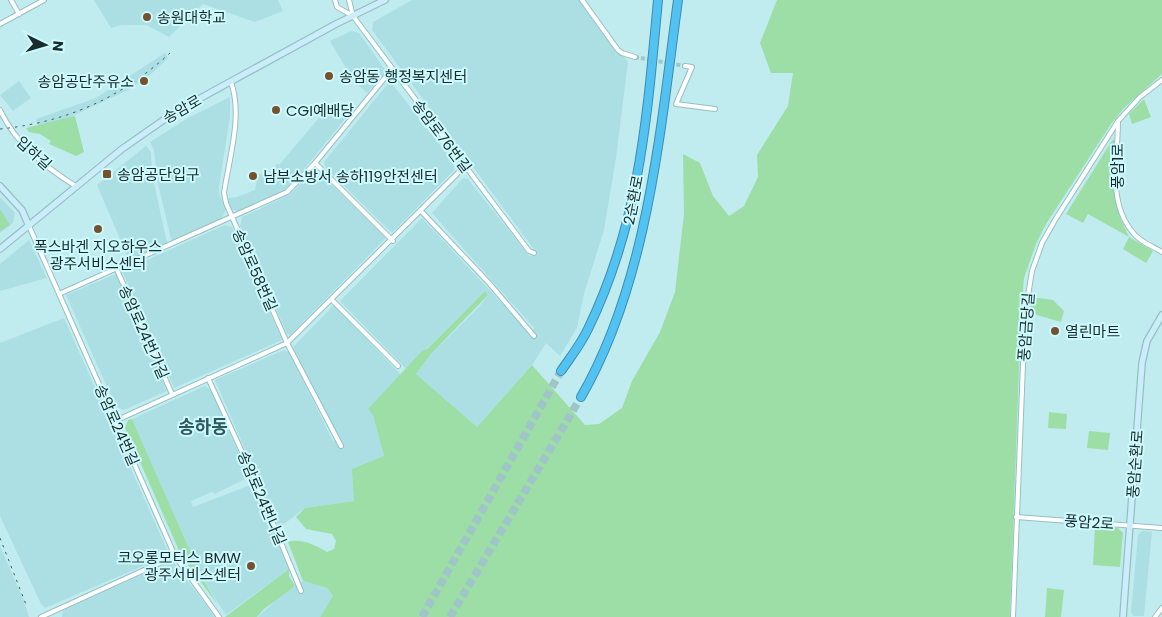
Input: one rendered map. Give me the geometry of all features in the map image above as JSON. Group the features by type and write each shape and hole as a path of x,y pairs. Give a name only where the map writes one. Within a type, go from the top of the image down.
{"highway":[{"name":"2순환로","path":"561,371 587,330 616,261 627,226 645,142 658,0"},
{"name":"2순환로","path":"581,396 610,341 628,285 657,149 678,0"}],"main road":[{"name":"송암로","path":"0,249 144,133 175,112 385,0"},
{"path":"0,186 22,210 29,226"},
{"name":"풍암순환로","path":"1123,617 1142,363 1147,341 1162,316"}],"street":[{"path":"11,0 19,14"},
{"path":"0,24 44,0"},
{"path":"335,0 337,7 353,16"},
{"path":"350,0 353,16"},
{"path":"582,0 618,50 635,57"},
{"name":"송암로76번길","path":"353,16 464,167 529,251 534,253"},
{"path":"685,66 692,67 676,104 715,109"},
{"name":"송암로24번가길","path":"59,294 117,270 287,192 315,163 392,69"},
{"name":"풍암금당길","path":"1013,617 1025,314 1032,270 1042,243 1054,220 1118,121 1140,97 1162,80"},
{"name":"송암로58번길","path":"231,82 236,97 236,116 224,193 232,217 287,343 340,446"},
{"name":"입하길","path":"0,110 16,138 58,175 77,187"},
{"name":"풍암1로","path":"1118,121 1116,187 1118,204 1123,216 1137,237 1162,252"},
{"path":"315,163 392,241"},
{"path":"115,421 287,343 392,241 464,167"},
{"path":"421,211 489,283 534,336"},
{"name":"송암로24번길","path":"29,226 175,556 219,617"},
{"name":"송암로24번가길","path":"117,270 172,394"},
{"path":"332,300 398,366"},
{"name":"송암로24번나길","path":"208,378 255,480 301,591"},
{"name":"풍암2로","path":"1016,517 1162,528"},
{"path":"41,617 175,556"},
{"path":"1155,617 1162,608"},
{"path":"56,611 59,617"}],"shaded area":[{"name":"송원대학교","path":"94,0 278,0 283,11 255,22 203,4 169,37 146,25 121,25 111,28"},
{"path":"412,0 580,0 628,62 616,158 604,230 584,294 577,328 560,356 546,343 532,365 477,427 416,374 430,355 479,307 488,295 485,291 406,369 340,301 422,218 529,332 534,328 432,213 463,178 468,179 529,256 538,255 372,30 373,22"},
{"path":"351,31 359,33 386,71 367,93 353,80 330,41"},
{"path":"165,53 168,58 151,74 130,89 66,119 38,126 36,119 96,98"},
{"path":"19,81 31,98 13,111 0,95"},
{"path":"390,81 454,163 454,170 392,233 326,168 324,162"},
{"path":"230,97 230,117 219,187 219,194 226,208 222,219 174,241 171,239 157,179 154,150 150,142 188,118"},
{"path":"328,107 345,119 292,184 281,192 240,211 231,210 227,198 237,197 255,190 258,174 274,176 276,164 280,164"},
{"path":"146,146 151,152 152,174 167,243 129,260 97,185"},
{"path":"313,171 321,174 386,238 290,335 287,334 240,226 242,217 289,195"},
{"path":"0,197 15,213 13,223 0,233"},
{"path":"225,225 232,227 282,340 174,388 122,271"},
{"path":"29,240 47,278 0,291 0,264"},
{"path":"116,274 167,391 124,410 116,407 66,295"},
{"path":"334,305 401,375 368,409 373,415 384,456 354,501 305,508 279,528 215,380 284,350 289,352 333,441 338,439 293,347"},
{"path":"64,318 168,552 166,556 45,608 41,604 0,516 0,343"},
{"path":"205,386 211,390 249,477 215,494 212,492 191,501 193,507 253,484 289,569 226,615 202,578 132,419"},
{"path":"1142,531 1152,532 1144,616 1134,616 1131,612 1138,535"},
{"path":"0,546 24,601 29,617 0,617"},
{"path":"173,561 215,617 62,617 63,610"},
{"path":"303,581 327,588 333,596 320,617 258,617 280,596"}],"green space":[{"path":"777,0 1162,0 1162,74 1124,108 1111,124 1046,224 1036,244 1024,278 1021,313 1010,617 320,617 333,596 327,588 303,581 288,542 303,542 327,552 334,549 336,541 332,534 306,529 296,517 305,508 354,501 352,469 384,456 373,415 368,409 422,351 427,349 485,291 488,295 430,355 416,374 477,427 532,365 585,425 599,424 622,408 632,381 660,332 675,292 684,214 683,154 700,163 713,196 729,216 744,206 758,177 757,155 788,106 793,73 771,73 760,43"},
{"path":"1144,99 1151,117 1132,124 1129,114"},
{"path":"75,116 84,152 76,156 49,144 51,141 40,134 29,132 26,128"},
{"path":"1113,139 1115,142 1113,187 1120,218 1129,237 1088,214 1083,223 1066,214"},
{"path":"0,209 10,225 0,231"},
{"path":"1129,237 1153,251 1146,263 1123,249"},
{"path":"1031,297 1053,300 1064,311 1061,322 1030,313"},
{"path":"1049,412 1067,414 1066,429 1048,428"},
{"path":"132,419 202,578 218,605 181,555 125,428 128,420"},
{"path":"1089,431 1110,433 1108,450 1087,448"},
{"path":"1095,526 1118,528 1123,533 1120,567 1093,565"},
{"path":"289,569 289,576 295,586 264,609 257,617 225,617"},
{"path":"1047,588 1064,590 1061,617 1045,617"}],"tunnel":[{"path":"635,57 685,66"},
{"path":"422,617 561,371"},
{"path":"450,617 581,397"}],"railway":[{"path":"0,129 25,126 70,114 92,105 132,83 170,53"},
{"path":"0,538 27,607"}],"place":[{"name":"송원대학교","path":"147,17"},
{"name":"송암동 행정복지센터","path":"329,76"},
{"name":"송암공단주유소","path":"144,81"},
{"name":"CGI예배당","path":"276,110"},
{"name":"송암공단입구","path":"107,174"},
{"name":"남부소방서 송하119안전센터","path":"253,176"},
{"name":"폭스바겐 지오하우스 광주서비스센터","path":"98,229"},
{"name":"열린마트","path":"1055,331"},
{"name":"코오롱모터스 BMW 광주서비스센터","path":"251,566"}],"district":[{"name":"송하동","path":"203,426"}]}
